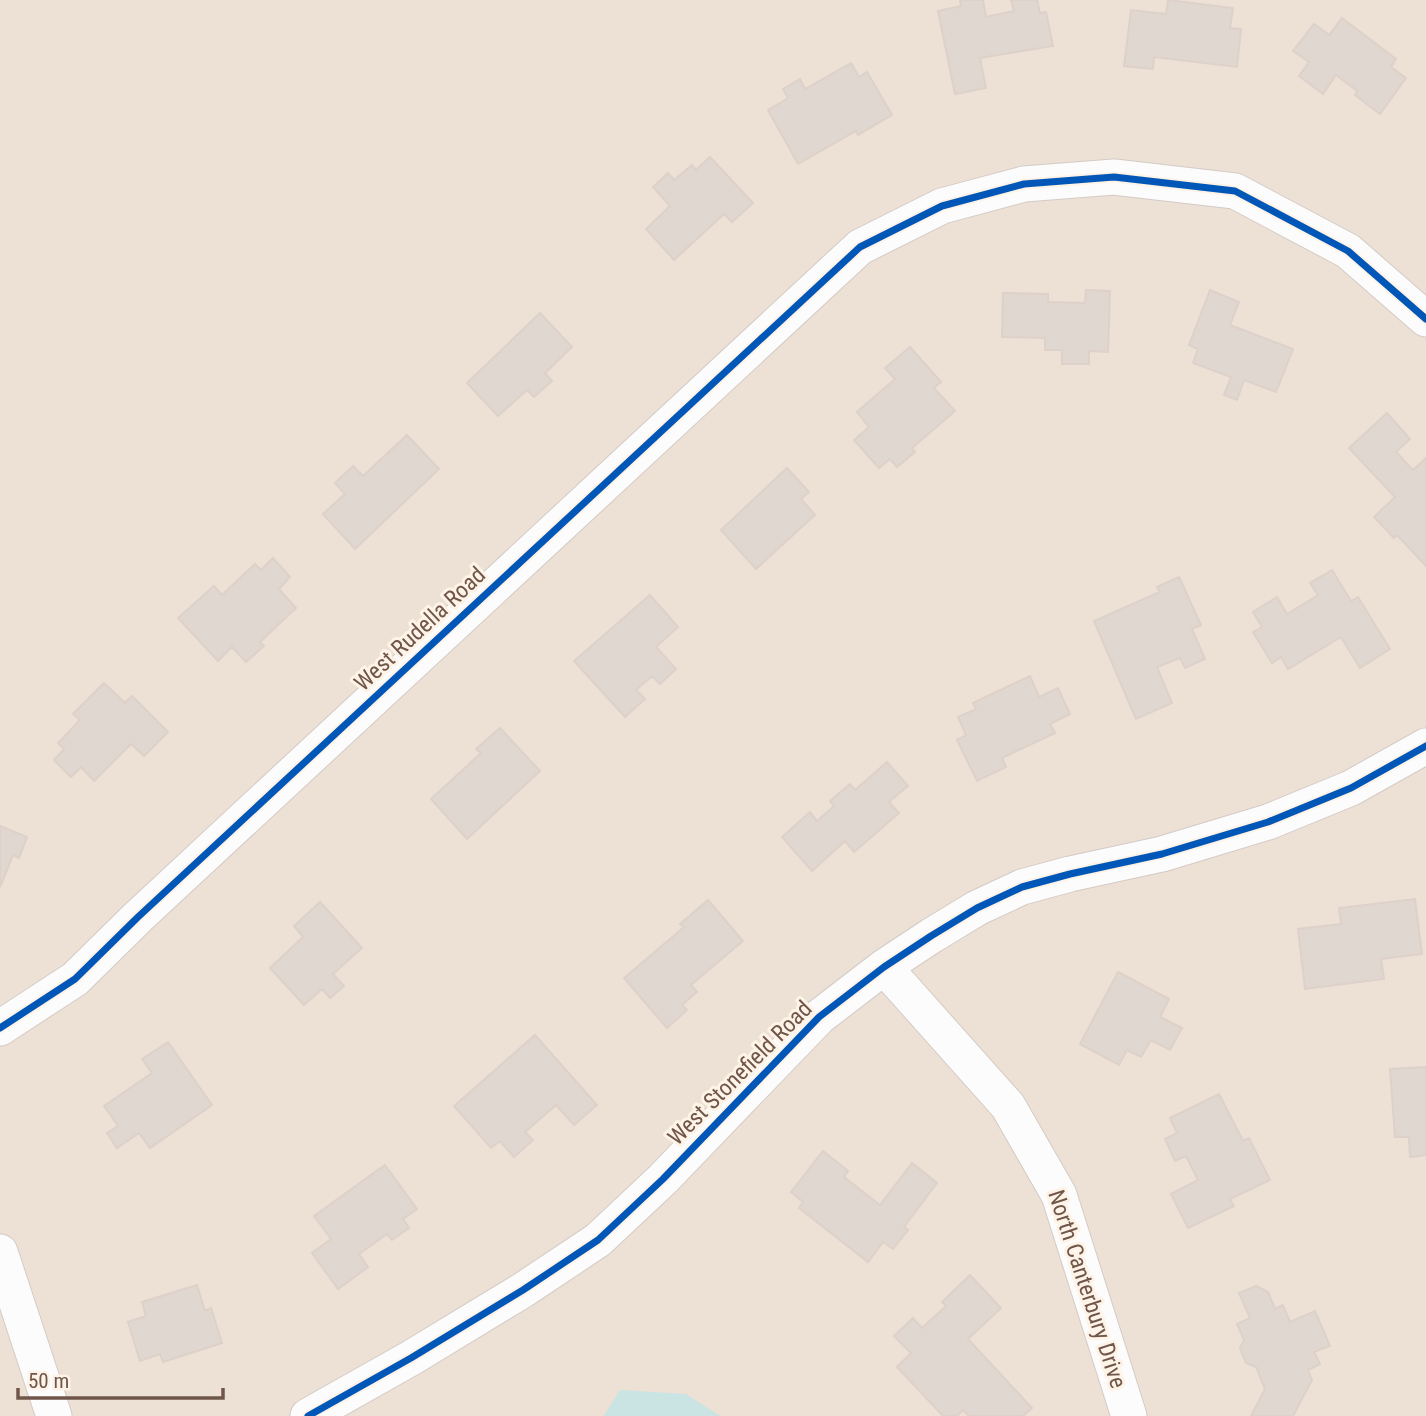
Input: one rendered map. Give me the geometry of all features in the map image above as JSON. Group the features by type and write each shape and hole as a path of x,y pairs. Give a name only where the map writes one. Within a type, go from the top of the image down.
{"street":[{"name":"West Rudella Road","path":"0,1028 75,979 138,917 860,247 942,206 1024,184 1114,177 1235,191 1348,251 1426,319"},
{"name":"West Stonefield Road","path":"308,1416 411,1358 523,1290 598,1240 663,1179 819,1017 884,967 977,908 1022,887 1162,854 1268,822 1351,788 1426,746"},
{"name":"North Canterbury Drive","path":"884,967 1008,1106 1059,1195 1129,1416"},
{"path":"0,1252 54,1416"}],"shaded area":[{"path":"0,0 1426,0 1426,1416 0,1416"}],"water":[{"path":"620,1390 686,1394 720,1416 604,1416"}],"building":[{"path":"960,0 983,0 986,17 1014,11 1011,0 1037,0 1040,13 1046,12 1053,46 980,58 986,88 955,94 938,11 961,6"},
{"path":"1168,0 1233,8 1230,28 1241,29 1237,67 1154,57 1153,69 1124,66 1131,10 1166,14"},
{"path":"1342,18 1396,59 1391,67 1406,78 1380,114 1355,95 1357,91 1336,75 1323,94 1299,76 1309,62 1293,51 1314,24 1329,35"},
{"path":"851,63 859,77 867,72 892,115 858,135 856,131 798,164 768,110 788,98 783,89 800,79 805,89"},
{"path":"710,157 753,203 732,222 724,214 674,260 646,229 670,206 653,187 668,173 674,180 692,165 696,170"},
{"path":"1086,290 1110,291 1108,352 1089,351 1089,364 1062,364 1062,350 1045,350 1045,338 1002,337 1003,293 1048,294 1048,302 1085,303"},
{"path":"1210,290 1239,302 1230,325 1293,349 1276,392 1244,380 1237,400 1224,395 1231,377 1193,363 1198,349 1189,345"},
{"path":"540,313 572,347 545,373 552,381 534,397 527,390 498,416 467,383"},
{"path":"910,347 941,382 934,388 955,411 912,448 915,452 897,467 890,459 879,468 854,440 869,427 857,412 895,379 885,368"},
{"path":"1387,413 1410,439 1396,452 1413,470 1426,458 1426,566 1397,535 1394,538 1374,517 1395,497 1349,448"},
{"path":"407,435 439,469 355,549 323,514 345,494 335,483 353,466 363,476"},
{"path":"787,468 809,492 801,499 815,515 756,569 721,530"},
{"path":"273,558 290,577 279,589 296,608 260,642 264,646 246,662 232,647 218,661 178,618 214,586 222,595 255,564 261,570"},
{"path":"1332,570 1351,601 1358,597 1390,649 1360,668 1341,637 1288,669 1281,657 1272,663 1253,632 1262,627 1253,612 1277,597 1287,614 1318,595 1310,583"},
{"path":"1179,577 1201,625 1192,629 1205,659 1185,668 1180,658 1157,667 1172,703 1136,719 1094,621 1160,592 1157,587"},
{"path":"650,595 678,627 656,647 676,669 660,684 652,676 636,690 645,699 625,717 574,661"},
{"path":"1030,676 1039,697 1058,688 1070,714 1050,724 1055,733 1002,758 1006,767 977,781 957,740 966,735 958,717 976,709 973,703"},
{"path":"104,683 125,703 132,696 168,732 144,756 131,744 94,781 81,767 71,777 54,760 64,749 58,743 80,720 73,714"},
{"path":"500,728 540,771 467,839 431,799 481,753 476,749"},
{"path":"887,762 908,786 889,802 899,813 854,852 845,841 812,871 782,837 810,812 817,821 834,806 830,801 850,784 855,790"},
{"path":"0,826 27,837 19,858 13,855 0,887"},
{"path":"1415,899 1422,954 1381,959 1384,979 1305,989 1298,929 1341,924 1339,908"},
{"path":"708,900 743,941 691,985 697,992 682,1005 687,1010 667,1028 624,978 684,927 680,924"},
{"path":"320,902 362,948 333,974 344,986 330,998 322,989 304,1005 270,968 303,937 294,926"},
{"path":"1118,972 1169,999 1160,1017 1182,1028 1170,1050 1151,1040 1141,1057 1127,1050 1119,1065 1080,1044"},
{"path":"535,1035 597,1105 574,1125 556,1105 525,1132 533,1140 514,1157 500,1141 491,1148 454,1106"},
{"path":"168,1042 212,1105 150,1148 139,1133 117,1148 107,1133 118,1126 104,1106 152,1073 142,1059"},
{"path":"1426,1067 1426,1155 1410,1157 1409,1137 1395,1137 1390,1069"},
{"path":"1219,1094 1243,1141 1249,1138 1270,1180 1230,1199 1234,1206 1188,1228 1171,1194 1198,1180 1186,1156 1175,1161 1165,1139 1177,1133 1170,1118"},
{"path":"823,1151 848,1171 844,1177 880,1205 912,1163 937,1183 904,1227 908,1230 893,1249 883,1242 868,1262 799,1208 803,1202 791,1192"},
{"path":"385,1165 417,1209 403,1219 409,1228 392,1240 387,1234 359,1254 368,1267 338,1289 312,1253 331,1239 314,1216"},
{"path":"970,1275 1001,1308 968,1339 1032,1408 1023,1416 969,1416 963,1410 957,1416 943,1416 897,1367 911,1353 894,1336 913,1318 922,1328 946,1306 942,1302"},
{"path":"197,1285 205,1311 211,1308 222,1343 163,1362 160,1354 140,1361 128,1322 146,1316 142,1302"},
{"path":"1256,1286 1268,1292 1275,1309 1283,1305 1290,1322 1315,1311 1330,1346 1314,1352 1320,1364 1308,1370 1312,1380 1293,1416 1251,1416 1265,1389 1256,1367 1246,1363 1240,1348 1244,1340 1237,1324 1250,1318 1239,1293"}],"cycle path":[{"path":"0,1028 75,979 138,917 860,247 942,206 1024,184 1114,177 1235,191 1348,251 1426,319"},
{"path":"308,1416 411,1358 523,1290 598,1240 663,1179 819,1017 884,967 977,908 1022,887 1162,854 1268,822 1351,788 1426,746"}]}
